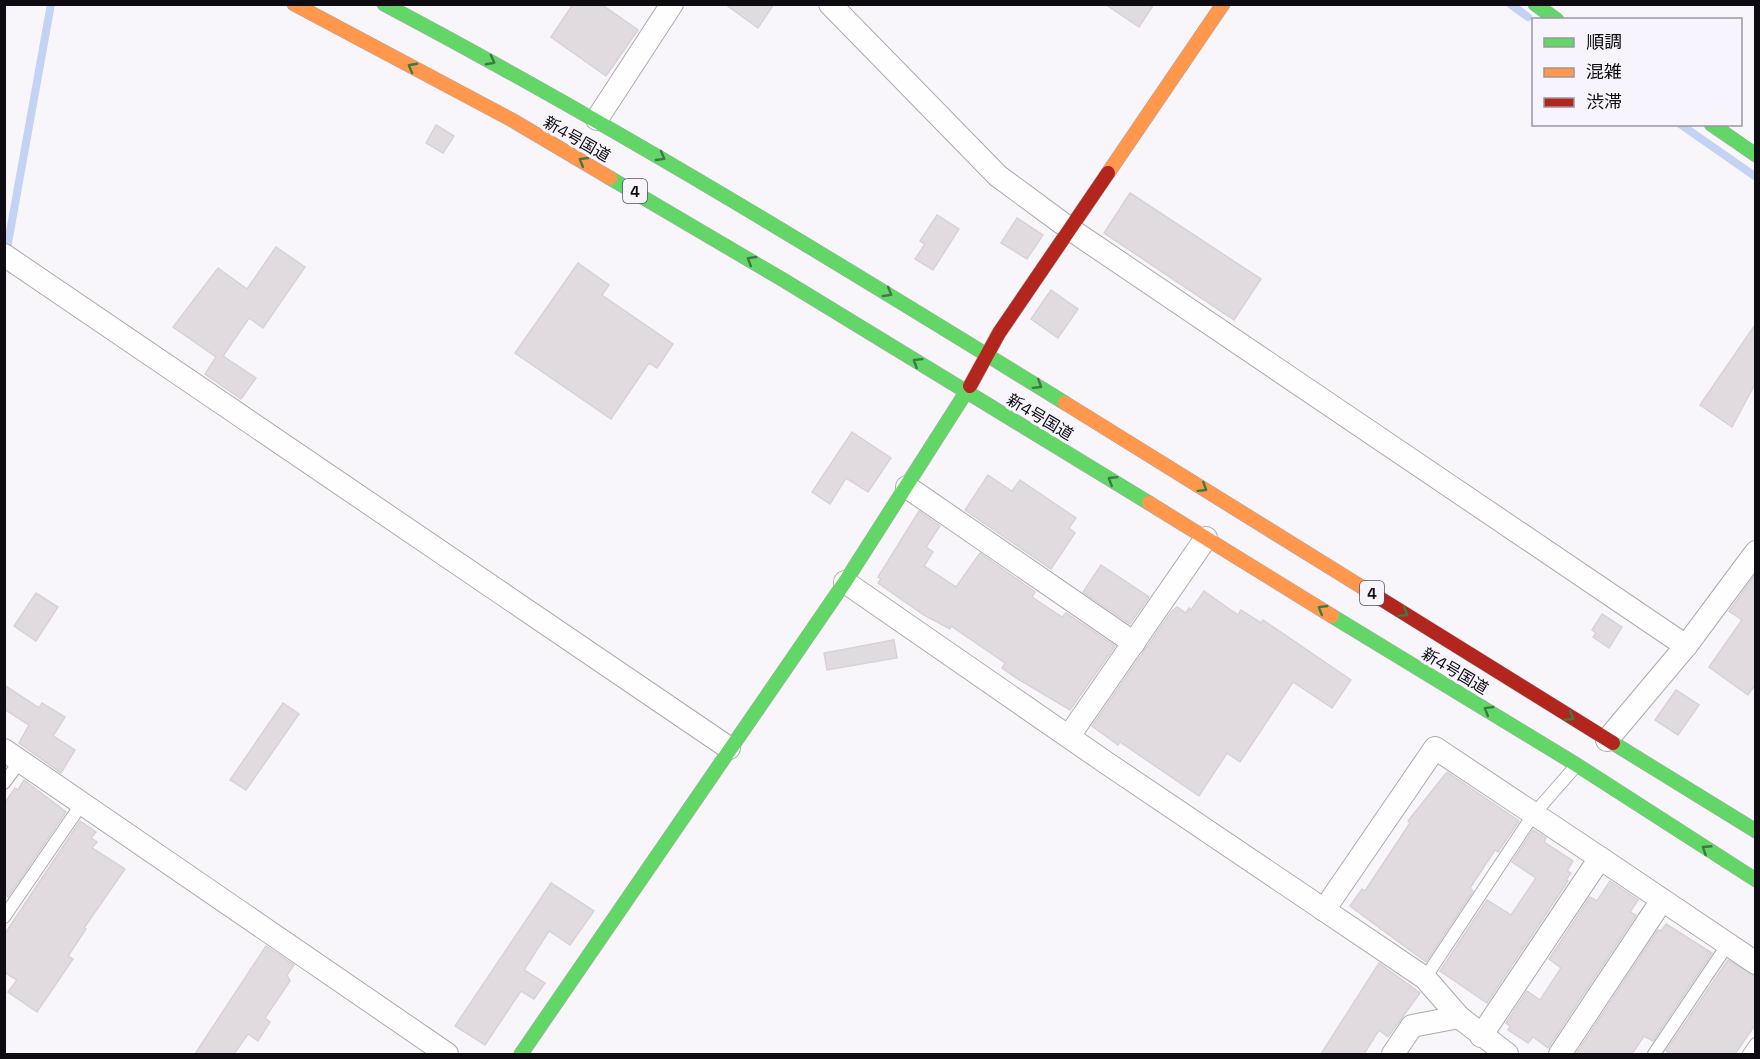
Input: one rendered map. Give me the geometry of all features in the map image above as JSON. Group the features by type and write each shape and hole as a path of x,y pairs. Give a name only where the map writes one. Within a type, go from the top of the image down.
{"main road":[{"name":"新4号国道","path":"294,4 512,120 785,281 1577,765 1755,880"},
{"name":"新4号国道","path":"384,4 597,119 789,232 1755,831"},
{"path":"521,1054 845,582 967,393 988,354 1223,4"},
{"path":"1535,4 1554,18"},
{"path":"1714,126 1755,155"}],"street":[{"path":"597,119 672,4"},
{"path":"830,4 998,176 1070,229 1686,646"},
{"path":"8,257 729,748"},
{"path":"907,487 1134,643"},
{"path":"1069,736 1206,538"},
{"path":"1607,740 1686,646 1755,552"},
{"path":"845,582 1425,978 1460,1017 1481,1036 1507,1054"},
{"path":"1324,910 1435,748 1755,963"},
{"path":"13,755 447,1054"},
{"path":"1481,1036 1600,858"},
{"path":"1560,1054 1662,900"},
{"path":"1393,1054 1412,1026 1460,1017"}],"lane":[{"path":"4,783 13,755"},
{"path":"1425,978 1533,815 1577,765"},
{"path":"4,917 83,802"},
{"path":"1654,1054 1728,944"},
{"path":"1749,1054 1755,1044"}],"building":[{"path":"573,4 601,4 638,30 606,76 551,37"},
{"path":"725,4 774,4 758,28"},
{"path":"1105,4 1154,4 1139,27"},
{"path":"436,125 454,136 443,153 426,143"},
{"path":"1130,193 1261,279 1234,320 1104,233"},
{"path":"937,215 959,229 933,270 915,259 925,244 920,241"},
{"path":"1017,218 1043,235 1027,259 1001,243"},
{"path":"276,247 305,267 263,328 249,318 223,356 256,378 241,399 205,374 216,357 173,327 218,268 247,289"},
{"path":"578,263 609,285 602,295 673,344 657,368 649,363 611,419 515,353"},
{"path":"1051,290 1078,309 1058,338 1031,319"},
{"path":"1755,325 1755,384 1732,427 1700,405"},
{"path":"852,432 891,458 868,492 846,478 830,504 812,492"},
{"path":"988,475 1012,491 1020,480 1076,518 1069,528 1075,533 1051,569 965,510"},
{"path":"919,511 940,526 926,547 933,552 924,566 956,587 980,553 1035,592 1032,597 1062,617 1066,613 1115,646 1070,710 1002,668 1005,663 951,626 950,629 924,615 878,583 881,579 878,577"},
{"path":"1101,565 1149,597 1130,624 1083,592"},
{"path":"1755,575 1755,685 1748,695 1709,667 1742,620 1729,611"},
{"path":"1204,591 1238,615 1241,610 1261,623 1263,620 1351,680 1332,708 1293,682 1240,762 1227,753 1199,796 1120,742 1118,745 1092,726 1171,612 1177,607 1186,613 1189,608 1191,610"},
{"path":"36,593 58,607 36,641 14,626"},
{"path":"1602,614 1622,627 1609,648 1593,637 1596,633 1592,630"},
{"path":"894,640 897,658 827,670 824,653"},
{"path":"4,685 39,708 42,703 65,717 53,736 75,750 61,773 19,743 29,725 4,709"},
{"path":"1676,690 1699,705 1678,735 1655,720"},
{"path":"283,703 299,714 246,790 230,780"},
{"path":"1447,772 1519,821 1498,852 1495,850 1470,888 1473,891 1426,962 1350,906 1362,889 1365,891 1410,823 1408,821"},
{"path":"24,780 66,812 8,897 4,894 4,804"},
{"path":"80,821 96,832 91,838 97,842 92,848 125,869 84,928 86,929 68,956 73,959 37,1012 8,992 17,980 4,972 4,935"},
{"path":"1533,830 1546,838 1544,842 1573,861 1567,871 1571,873 1566,880 1568,881 1487,1003 1440,971 1487,900 1511,915 1536,878 1512,862"},
{"path":"1610,881 1638,900 1630,912 1636,915 1548,1048 1533,1037 1528,1043 1508,1030 1510,1026 1506,1023 1527,991 1540,1000 1561,968 1549,959 1590,897 1597,901"},
{"path":"551,883 594,911 570,945 549,931 524,970 545,983 534,999 521,991 485,1045 455,1026"},
{"path":"1666,924 1712,953 1653,1041 1644,1036 1632,1054 1576,1054 1658,930 1661,931"},
{"path":"266,946 294,965 287,975 290,981 265,1018 270,1022 258,1041 248,1034 234,1054 195,1054"},
{"path":"1728,960 1755,976 1755,1025 1735,1054 1672,1054 1666,1051"},
{"path":"1379,963 1420,993 1388,1037 1379,1030 1364,1054 1321,1054"}],"waterway":[{"path":"6,254 51,4"},
{"path":"1510,4 1528,17"},
{"path":"1683,126 1756,177"}],"traffic: fast":[{"path":"384,4 643,148 1065,403"},
{"path":"1535,4 1554,18"},
{"path":"1714,126 1756,155"},
{"path":"610,178 785,281 1149,503"},
{"path":"521,1054 845,582 970,386"},
{"path":"1332,616 1577,765 1756,880"},
{"path":"1613,743 1756,831"}],"traffic: slow":[{"path":"294,4 512,120 610,178"},
{"path":"1108,173 1223,4"},
{"path":"1065,403 1373,594"},
{"path":"1149,503 1332,616"}],"traffic: jam":[{"path":"970,386 999,333 1108,173"},
{"path":"1373,594 1613,743"}]}
